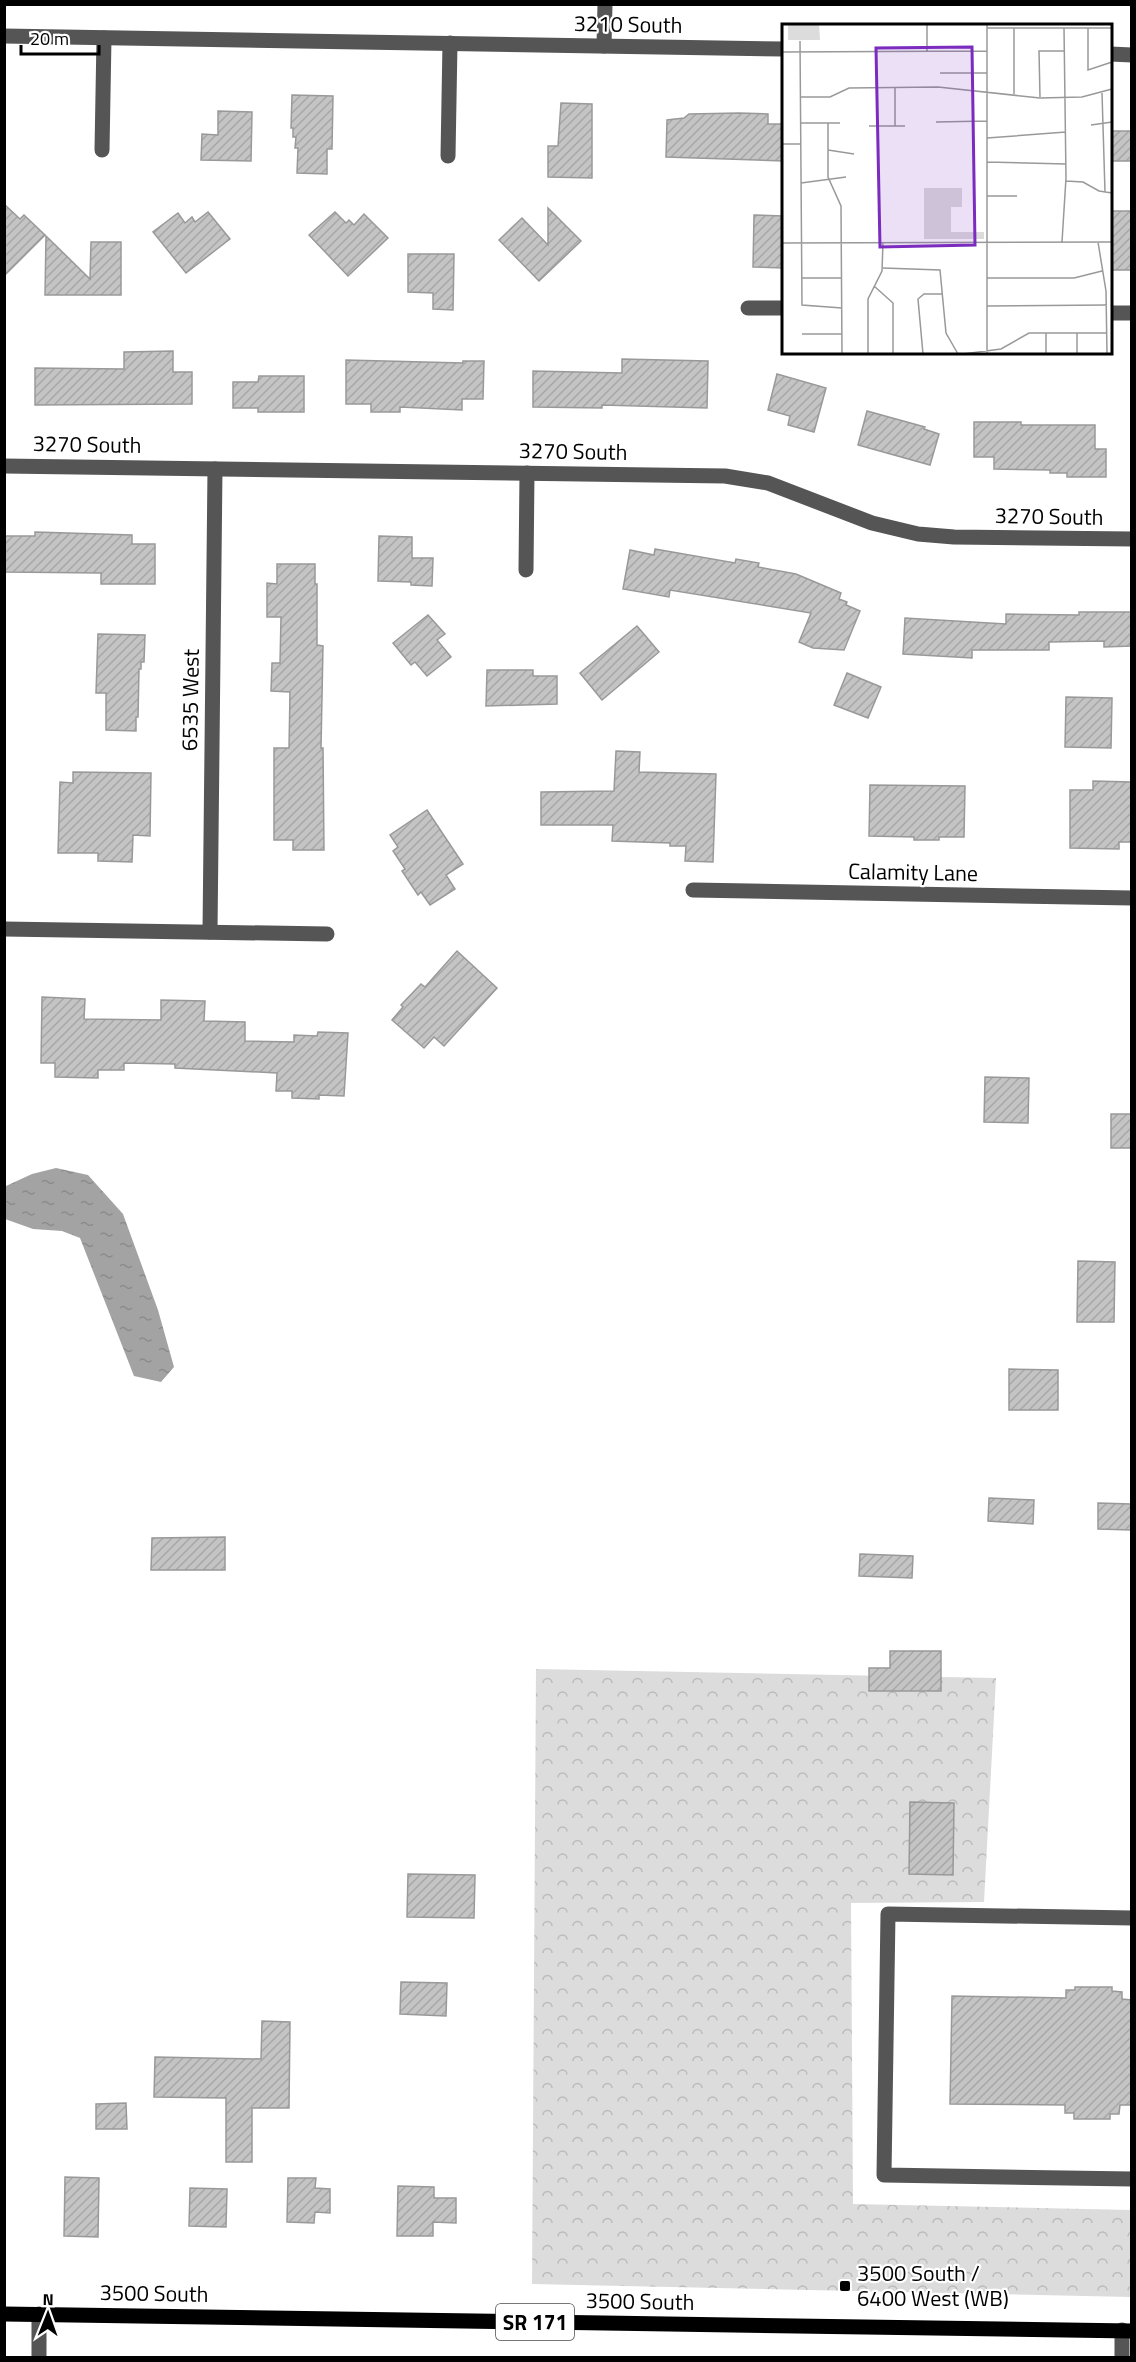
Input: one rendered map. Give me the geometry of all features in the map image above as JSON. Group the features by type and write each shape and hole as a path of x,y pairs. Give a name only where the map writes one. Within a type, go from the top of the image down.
{"main road":[{"name":"3500 South","path":"4,2314 1127,2330"}],"street":[{"path":"604,46 605,4"},
{"name":"3210 South","path":"4,36 782,49"},
{"path":"102,150 104,38"},
{"path":"448,156 450,43"},
{"path":"1112,54 1131,55"},
{"path":"748,308 782,308"},
{"path":"1112,313 1131,313"},
{"name":"3270 South","path":"4,466 704,475 747,479 789,489 886,528 918,534 954,537 1131,539"},
{"name":"6535 West","path":"210,932 215,469"},
{"path":"526,570 527,473"},
{"name":"Calamity Lane","path":"693,891 1131,898"},
{"path":"4,929 327,934"},
{"path":"1131,1918 888,1914 884,2175 1131,2180"},
{"path":"39,2314 39,2358"},
{"path":"1122,2358 1127,2330"}],"green space":[{"path":"536,1669 996,1678 984,1902 851,1903 853,2204 1131,2210 1131,2297 532,2284"}],"water":[{"path":"56,1168 88,1175 123,1214 158,1310 174,1367 161,1382 134,1376 80,1238 62,1231 33,1229 5,1219 6,1186 32,1174"}],"building":[{"path":"292,95 333,96 332,149 327,149 327,174 297,173 298,148 295,148 296,137 293,137 293,128 291,128"},
{"path":"561,103 592,104 592,178 548,177 548,146 558,146"},
{"path":"218,111 252,112 251,161 201,160 202,134 218,135"},
{"path":"689,114 768,114 768,124 782,124 782,161 666,157 667,120 684,118"},
{"path":"1112,131 1131,131 1131,161 1112,161"},
{"path":"4,204 20,219 24,215 45,235 4,276"},
{"path":"548,208 581,241 539,281 499,240 522,218 548,245"},
{"path":"1112,211 1131,211 1131,270 1112,270"},
{"path":"208,212 230,239 186,273 153,232 178,213 185,223 192,217 195,222"},
{"path":"335,212 346,223 349,220 354,225 364,214 388,238 348,276 309,235"},
{"path":"754,215 782,216 782,268 753,267"},
{"path":"46,236 90,279 91,242 121,242 121,295 45,295"},
{"path":"408,254 454,254 453,310 433,309 433,293 408,292"},
{"path":"173,351 173,372 192,372 192,404 35,405 35,368 124,369 124,352"},
{"path":"622,359 708,361 707,408 602,405 602,408 533,407 533,371 622,373"},
{"path":"346,360 463,363 463,361 484,361 483,399 462,399 462,410 400,407 400,412 371,412 371,404 346,404"},
{"path":"777,374 826,388 814,432 788,425 790,416 768,410"},
{"path":"259,376 304,376 304,412 258,412 258,408 233,408 233,382 258,382"},
{"path":"867,411 925,427 924,429 939,434 930,465 858,445"},
{"path":"974,422 1021,422 1021,425 1095,425 1095,449 1106,449 1106,477 1067,477 1067,473 1050,473 1050,470 994,469 994,457 974,457"},
{"path":"35,532 132,535 132,544 155,544 155,584 101,584 101,573 4,572 4,536 35,536"},
{"path":"379,536 412,537 412,558 433,558 432,586 411,585 411,582 378,581"},
{"path":"655,549 735,563 736,559 759,563 758,567 796,574 841,593 839,599 860,611 844,650 813,648 799,642 811,613 670,590 669,597 623,589 630,550 654,555"},
{"path":"277,564 315,564 317,645 323,646 321,748 323,748 324,850 293,850 293,840 274,840 274,748 289,748 290,692 271,691 272,663 280,663 281,617 267,617 267,583 277,584"},
{"path":"1079,612 1131,612 1131,646 1104,647 1104,641 1049,642 1049,650 972,650 972,658 903,654 905,618 1006,624 1006,614 1079,615"},
{"path":"428,615 445,634 437,640 451,657 427,676 415,662 411,665 393,643"},
{"path":"637,626 659,652 602,700 580,673"},
{"path":"98,634 145,635 144,662 141,662 141,669 139,669 136,731 106,730 106,693 96,693"},
{"path":"487,670 533,670 533,676 557,676 557,704 486,706"},
{"path":"847,673 881,687 868,718 834,705"},
{"path":"1066,697 1112,698 1111,748 1065,747"},
{"path":"616,751 640,752 639,772 716,774 713,862 685,861 686,846 670,846 670,843 612,841 613,825 541,825 541,792 614,791"},
{"path":"73,772 151,773 150,836 133,835 132,862 98,861 98,853 58,853 60,782 73,783"},
{"path":"1093,781 1131,782 1131,842 1119,842 1119,849 1070,848 1070,790 1093,790"},
{"path":"870,785 965,786 964,837 914,840 914,837 869,836"},
{"path":"427,810 463,864 446,875 455,889 430,905 421,892 418,895 402,871 405,869 393,851 398,847 390,835"},
{"path":"457,951 497,988 444,1046 434,1037 424,1048 392,1020 403,1007 401,1005 421,984 425,987"},
{"path":"42,997 85,999 84,1019 161,1020 161,1000 205,1001 204,1021 245,1022 245,1041 294,1042 294,1035 317,1036 318,1032 348,1033 344,1096 319,1095 319,1099 292,1098 292,1091 276,1091 277,1073 175,1068 175,1064 124,1063 124,1070 98,1070 98,1078 55,1077 55,1063 41,1063"},
{"path":"985,1077 1029,1078 1028,1123 984,1122"},
{"path":"1111,1114 1131,1114 1131,1148 1111,1148"},
{"path":"1078,1261 1115,1262 1114,1322 1077,1322"},
{"path":"1009,1369 1058,1370 1058,1410 1009,1410"},
{"path":"989,1498 1034,1500 1033,1524 988,1521"},
{"path":"1098,1503 1131,1504 1131,1530 1098,1529"},
{"path":"225,1537 225,1570 151,1570 152,1538"},
{"path":"860,1554 913,1556 912,1578 859,1576"},
{"path":"890,1651 941,1651 941,1691 869,1691 869,1668 890,1668"},
{"path":"910,1802 954,1803 953,1875 909,1874"},
{"path":"408,1874 475,1875 474,1918 407,1917"},
{"path":"401,1982 447,1983 446,2016 400,2014"},
{"path":"1075,1987 1112,1987 1112,1991 1122,1992 1122,1999 1131,2000 1131,2105 1120,2105 1119,2114 1110,2114 1110,2119 1074,2119 1074,2113 1065,2113 1065,2105 950,2104 952,1996 1066,1998 1066,1990 1075,1990"},
{"path":"262,2021 290,2022 289,2108 252,2108 252,2162 226,2162 226,2098 154,2097 155,2057 261,2059"},
{"path":"126,2103 127,2129 96,2129 96,2104"},
{"path":"65,2177 99,2178 98,2237 64,2236"},
{"path":"288,2178 316,2178 315,2188 330,2189 330,2213 315,2212 314,2223 287,2222"},
{"path":"398,2186 434,2187 434,2198 456,2198 456,2223 433,2222 433,2236 397,2236"},
{"path":"190,2188 227,2189 226,2227 189,2226"}],"place":[{"name":"3500 South / 6400 West (WB)","path":"845,2286"}]}
